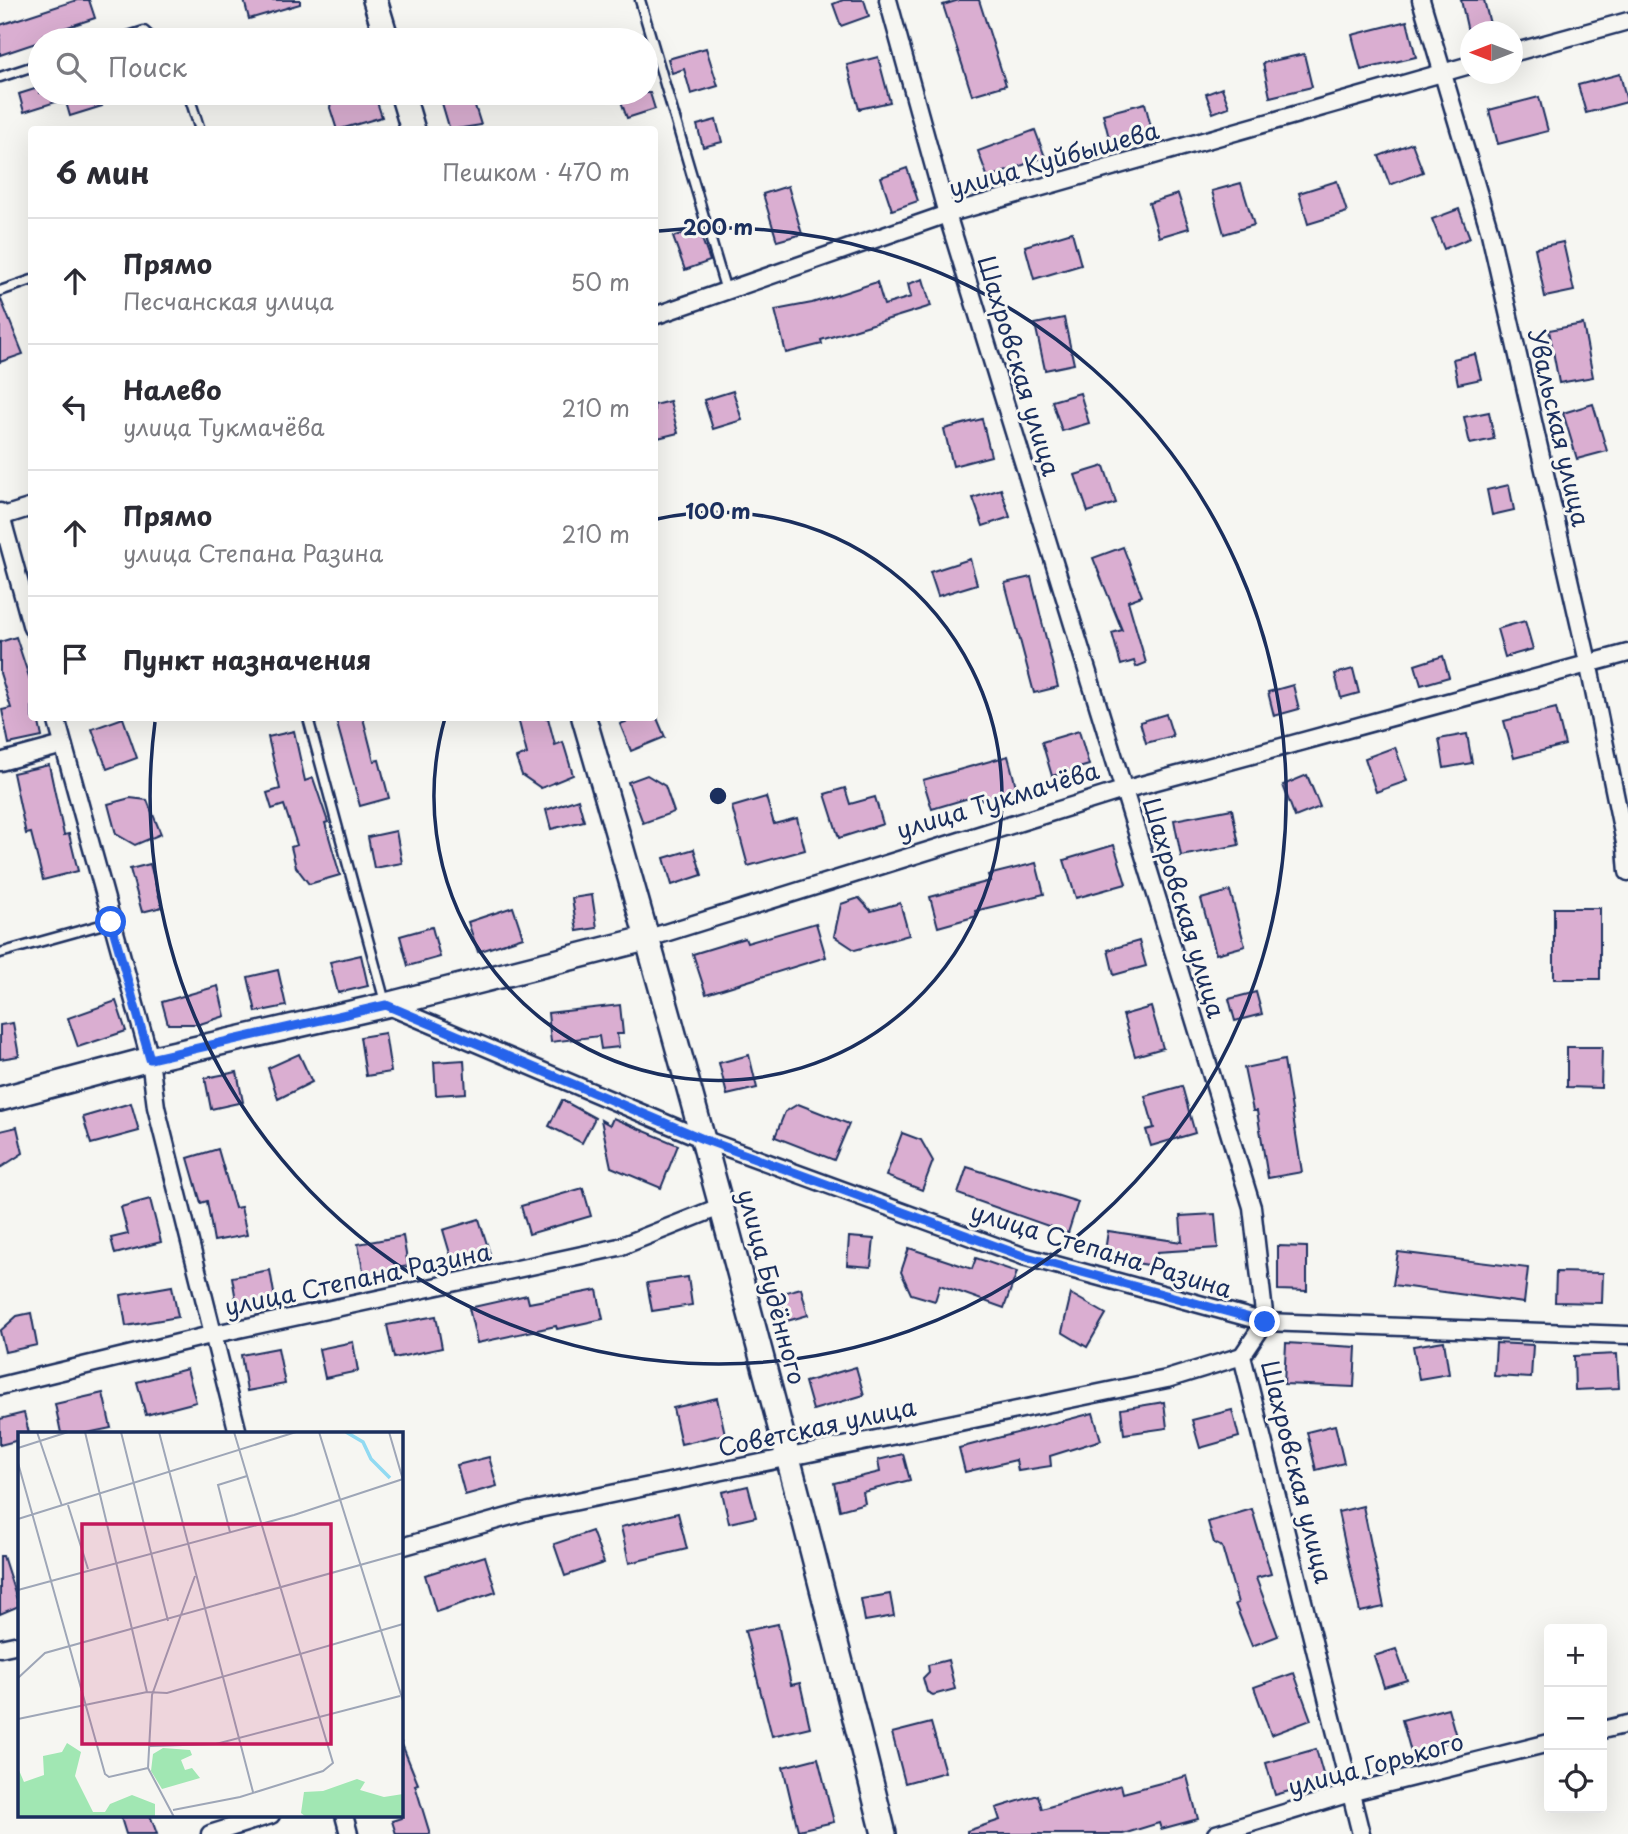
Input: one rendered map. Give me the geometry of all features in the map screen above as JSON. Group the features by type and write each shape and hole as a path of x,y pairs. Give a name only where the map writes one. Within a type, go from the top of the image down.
{"street":[{"path":"375,0 383,28"},
{"name":"Шахровская улица","path":"888,0 947,214 1252,1207 1265,1322 1242,1356 1353,1792 1361,1834"},
{"name":"Увальская улица","path":"1421,0 1440,73 1489,229 1587,662 1627,848 1628,872"},
{"path":"1523,50 1628,21"},
{"name":"улица Куйбышева","path":"658,315 947,214 1460,68"},
{"path":"406,105 412,126"},
{"path":"28,509 0,515 28,614"},
{"name":"улица Тукмачёва","path":"0,1100 150,1059 386,1005 649,938 1123,790 1628,653"},
{"path":"57,721 150,1059 156,1107 238,1432"},
{"name":"улица Будённого","path":"585,721 649,938 790,1455 884,1834"},
{"path":"0,762 63,745"},
{"path":"386,1005 703,1139"},
{"name":"улица Степана Разина","path":"703,1139 1023,1256 1265,1322 1628,1335"},
{"name":"улица Степана Разина","path":"0,1386 215,1334 619,1247 722,1206"},
{"name":"Советская улица","path":"402,1547 528,1511 1167,1379 1242,1356"},
{"path":"0,1648 18,1644"},
{"path":"1607,1729 1628,1724"},
{"name":"улица Горького","path":"1216,1834 1353,1792 1544,1744"},
{"path":"209,1834 268,1816"},
{"path":"344,1816 349,1834"}],"lane":[{"path":"640,0 648,28"},
{"path":"658,61 726,291"},
{"path":"0,76 28,68"},
{"path":"192,105 199,126"},
{"path":"0,290 28,282"},
{"path":"308,721 386,1005"},
{"path":"0,953 111,922"}],"building":[{"path":"77,0 89,0 95,18 64,28 28,28 28,46 0,55 0,25"},
{"path":"244,0 300,0 300,4 249,19"},
{"path":"843,0 864,0 869,16 841,26 833,4"},
{"path":"959,0 979,0 1006,85 972,95 943,5"},
{"path":"1461,0 1484,0 1489,21 1466,21"},
{"path":"1407,21 1416,57 1361,70 1352,35"},
{"path":"706,48 718,86 691,94 684,69 672,73 668,59"},
{"path":"1304,54 1312,87 1270,97 1263,63"},
{"path":"878,57 890,102 859,109 847,65"},
{"path":"1620,74 1627,102 1586,113 1578,85"},
{"path":"1222,88 1229,107 1213,113 1206,94"},
{"path":"28,91 28,105 46,105 24,112 19,94"},
{"path":"1539,97 1548,131 1498,144 1489,110"},
{"path":"1145,103 1152,131 1110,142 1103,114"},
{"path":"67,105 102,105 102,106 70,116"},
{"path":"330,105 378,105 382,117 351,126 336,126"},
{"path":"443,105 475,105 481,125 449,126"},
{"path":"622,105 654,105 655,109 627,118"},
{"path":"716,120 722,142 703,147 697,125"},
{"path":"1035,130 1045,157 988,178 978,151"},
{"path":"1412,143 1423,172 1390,185 1379,156"},
{"path":"907,168 918,201 892,210 881,177"},
{"path":"1337,181 1347,212 1308,224 1299,193"},
{"path":"1241,183 1254,225 1224,234 1212,191"},
{"path":"788,186 802,234 777,241 763,194"},
{"path":"1178,194 1189,228 1159,237 1149,203"},
{"path":"1459,209 1470,238 1444,249 1432,219"},
{"path":"698,228 710,261 685,270 673,237"},
{"path":"1072,232 1081,265 1034,279 1025,246"},
{"path":"1563,242 1574,291 1545,297 1535,248"},
{"path":"923,279 931,306 821,340 822,344 786,353 775,310 812,303 877,282 884,305 911,297 908,284"},
{"path":"0,297 23,354 0,362"},
{"path":"1064,318 1074,364 1045,370 1035,324"},
{"path":"1583,324 1593,377 1559,383 1549,330"},
{"path":"1475,354 1481,379 1458,384 1453,359"},
{"path":"733,391 742,420 713,429 704,400"},
{"path":"1080,393 1089,423 1062,431 1052,401"},
{"path":"670,401 678,433 658,438 658,404"},
{"path":"1593,404 1607,451 1577,459 1563,413"},
{"path":"1489,412 1494,439 1470,444 1464,417"},
{"path":"982,419 991,456 953,466 944,429"},
{"path":"1104,466 1116,503 1088,512 1075,475"},
{"path":"1509,485 1514,510 1492,515 1487,490"},
{"path":"1001,489 1010,517 983,526 973,498"},
{"path":"1123,547 1142,596 1128,601 1146,663 1136,667 1134,661 1121,665 1112,633 1122,630 1093,558"},
{"path":"970,559 977,584 938,596 930,572"},
{"path":"1031,577 1058,687 1034,693 1005,583"},
{"path":"1525,621 1533,649 1505,657 1497,629"},
{"path":"16,637 28,674 28,721 39,721 42,737 9,744 2,710 11,708 0,673 0,642"},
{"path":"1443,656 1449,677 1421,685 1415,665"},
{"path":"1353,669 1359,693 1341,698 1335,674"},
{"path":"1293,685 1299,709 1274,716 1268,692"},
{"path":"1556,708 1565,745 1514,758 1504,721"},
{"path":"1166,714 1173,736 1146,743 1140,722"},
{"path":"658,720 665,737 631,751 620,724 628,721"},
{"path":"115,721 124,721 137,758 107,769 92,729"},
{"path":"336,721 364,721 374,761 379,760 389,798 360,806"},
{"path":"519,721 549,721 555,745 563,742 573,775 541,788 522,775 516,758 527,754"},
{"path":"294,731 305,781 313,778 328,822 325,823 340,875 309,884 296,867 291,847 297,845 284,805 272,809 267,793 280,789 268,737"},
{"path":"1079,731 1089,765 1052,776 1042,742"},
{"path":"1467,734 1472,763 1444,768 1439,739"},
{"path":"1395,747 1407,781 1376,792 1365,758"},
{"path":"1008,756 1017,790 980,800 979,795 932,809 923,780"},
{"path":"49,765 64,835 69,834 78,871 43,880 31,833 26,834 13,773"},
{"path":"647,775 665,786 674,812 643,823 628,782"},
{"path":"1307,775 1320,807 1295,817 1283,785"},
{"path":"845,788 850,804 875,797 883,824 839,838 825,794"},
{"path":"766,797 774,824 797,818 805,850 748,866 732,807"},
{"path":"130,798 147,800 161,834 135,845 116,834 108,804"},
{"path":"578,799 584,821 551,829 546,810"},
{"path":"1232,809 1239,845 1181,856 1174,820"},
{"path":"396,831 402,863 374,868 368,837"},
{"path":"1114,845 1126,884 1076,898 1064,860"},
{"path":"694,849 702,875 672,885 664,858"},
{"path":"1036,863 1044,894 975,911 977,916 938,927 930,897 990,881 988,875"},
{"path":"150,864 162,907 142,912 130,869"},
{"path":"1230,891 1245,946 1216,954 1201,899"},
{"path":"592,895 597,928 577,931 572,898"},
{"path":"859,898 871,911 900,903 909,935 855,950 834,936 841,904"},
{"path":"513,907 523,937 478,952 468,922"},
{"path":"1554,908 1600,908 1600,979 1554,979"},
{"path":"816,923 826,957 706,994 693,954 745,938 747,943"},
{"path":"432,927 440,957 408,966 400,936"},
{"path":"1139,941 1146,966 1114,975 1108,950"},
{"path":"361,955 368,986 338,993 330,962"},
{"path":"278,970 286,1006 256,1012 248,977"},
{"path":"218,986 225,1016 200,1024 168,1024 162,1002"},
{"path":"1256,992 1262,1014 1235,1021 1229,999"},
{"path":"116,1001 126,1031 78,1047 68,1018"},
{"path":"620,1005 623,1034 617,1034 619,1047 601,1049 599,1036 551,1042 548,1013"},
{"path":"1151,1007 1163,1048 1135,1056 1123,1015"},
{"path":"13,1023 19,1056 0,1059 0,1025"},
{"path":"385,1033 391,1072 366,1076 360,1037"},
{"path":"1567,1047 1602,1047 1601,1088 1567,1087"},
{"path":"299,1054 312,1082 278,1099 268,1068"},
{"path":"749,1055 757,1088 727,1095 719,1063"},
{"path":"464,1060 466,1093 436,1095 434,1062"},
{"path":"1284,1060 1302,1172 1268,1178 1257,1111 1253,1111 1244,1068"},
{"path":"237,1072 243,1102 211,1109 205,1078"},
{"path":"1182,1086 1195,1133 1151,1146 1146,1130 1154,1128 1145,1096"},
{"path":"562,1100 595,1118 582,1143 549,1126"},
{"path":"131,1103 139,1131 91,1144 83,1117"},
{"path":"798,1104 849,1124 834,1160 775,1137 785,1112"},
{"path":"613,1118 678,1145 661,1188 611,1167 601,1120 610,1125"},
{"path":"17,1127 23,1153 0,1168 0,1131"},
{"path":"902,1133 921,1140 933,1161 922,1190 886,1176"},
{"path":"218,1149 235,1208 241,1207 247,1235 214,1241 207,1201 201,1203 188,1158"},
{"path":"967,1167 1078,1202 1068,1233 958,1194"},
{"path":"583,1188 591,1216 529,1234 521,1206"},
{"path":"150,1199 161,1242 115,1254 111,1238 128,1234 121,1207"},
{"path":"1215,1214 1218,1248 1157,1252 1155,1266 1104,1258 1108,1231 1182,1242 1180,1216"},
{"path":"479,1219 491,1257 454,1267 443,1230"},
{"path":"403,1236 408,1266 364,1275 358,1244"},
{"path":"849,1237 874,1239 871,1267 847,1265"},
{"path":"1278,1246 1307,1247 1307,1291 1278,1290"},
{"path":"909,1248 972,1269 976,1258 1017,1272 1004,1308 940,1285 935,1301 911,1294 901,1272"},
{"path":"1398,1252 1528,1268 1524,1303 1393,1285"},
{"path":"270,1270 275,1299 237,1306 232,1277"},
{"path":"1556,1272 1603,1273 1602,1303 1555,1302"},
{"path":"688,1277 692,1305 652,1311 647,1283"},
{"path":"172,1286 178,1317 126,1326 121,1295"},
{"path":"801,1288 808,1315 787,1321 779,1294"},
{"path":"597,1290 603,1319 477,1343 469,1308 527,1295 529,1303"},
{"path":"1071,1294 1106,1314 1087,1347 1062,1332"},
{"path":"31,1313 37,1345 5,1352 0,1331 17,1316"},
{"path":"436,1316 442,1348 394,1358 387,1325"},
{"path":"1444,1341 1449,1374 1419,1379 1413,1346"},
{"path":"353,1342 358,1371 325,1378 319,1349"},
{"path":"1286,1343 1356,1347 1354,1387 1284,1384"},
{"path":"1496,1343 1533,1345 1531,1378 1494,1376"},
{"path":"278,1348 285,1384 247,1391 241,1355"},
{"path":"1617,1354 1619,1388 1575,1390 1574,1356"},
{"path":"856,1367 864,1395 813,1410 805,1382"},
{"path":"187,1369 196,1402 146,1415 137,1382"},
{"path":"103,1393 111,1428 92,1432 61,1432 55,1404"},
{"path":"717,1398 725,1434 681,1444 673,1408"},
{"path":"1164,1402 1167,1428 1124,1434 1121,1409"},
{"path":"1232,1410 1239,1437 1200,1448 1192,1420"},
{"path":"24,1413 29,1432 18,1432 18,1440 0,1445 0,1419"},
{"path":"1093,1413 1101,1440 1050,1456 1051,1466 1018,1471 1016,1460 965,1472 959,1448"},
{"path":"1335,1425 1344,1463 1316,1470 1307,1432"},
{"path":"903,1454 910,1480 863,1492 865,1503 840,1510 834,1483 880,1472 878,1460"},
{"path":"489,1457 497,1486 465,1495 457,1465"},
{"path":"748,1486 756,1517 729,1523 722,1492"},
{"path":"1363,1506 1384,1607 1360,1612 1338,1512"},
{"path":"1252,1509 1271,1574 1256,1578 1278,1636 1252,1646 1235,1604 1238,1603 1222,1547 1214,1543 1208,1522"},
{"path":"678,1513 687,1549 629,1563 621,1527"},
{"path":"592,1531 604,1563 565,1576 554,1544"},
{"path":"0,1556 3,1556 18,1606 0,1614"},
{"path":"485,1556 496,1592 436,1612 425,1575"},
{"path":"890,1594 894,1616 865,1621 861,1599"},
{"path":"778,1624 791,1685 800,1683 810,1727 772,1736 745,1631"},
{"path":"1396,1649 1407,1680 1384,1687 1374,1656"},
{"path":"948,1660 955,1689 933,1695 927,1692 923,1678 929,1672 928,1665"},
{"path":"1294,1673 1311,1720 1271,1735 1254,1687"},
{"path":"1448,1708 1457,1740 1411,1752 1402,1720"},
{"path":"931,1723 945,1772 905,1783 892,1733"},
{"path":"402,1744 418,1784 415,1785 430,1834 396,1834 392,1821 401,1818"},
{"path":"1316,1749 1325,1781 1275,1795 1266,1763"},
{"path":"818,1758 834,1822 798,1830 783,1767"},
{"path":"1187,1776 1198,1819 1161,1829 1159,1823 1123,1834 967,1834 967,1831 1000,1820 996,1808 1038,1795 1042,1809 1121,1785 1123,1793"},
{"path":"150,1816 157,1834 126,1834 121,1818"}],"route":[{"path":"111,922 150,1059 386,1005 703,1139 1023,1256 1265,1322"}]}
